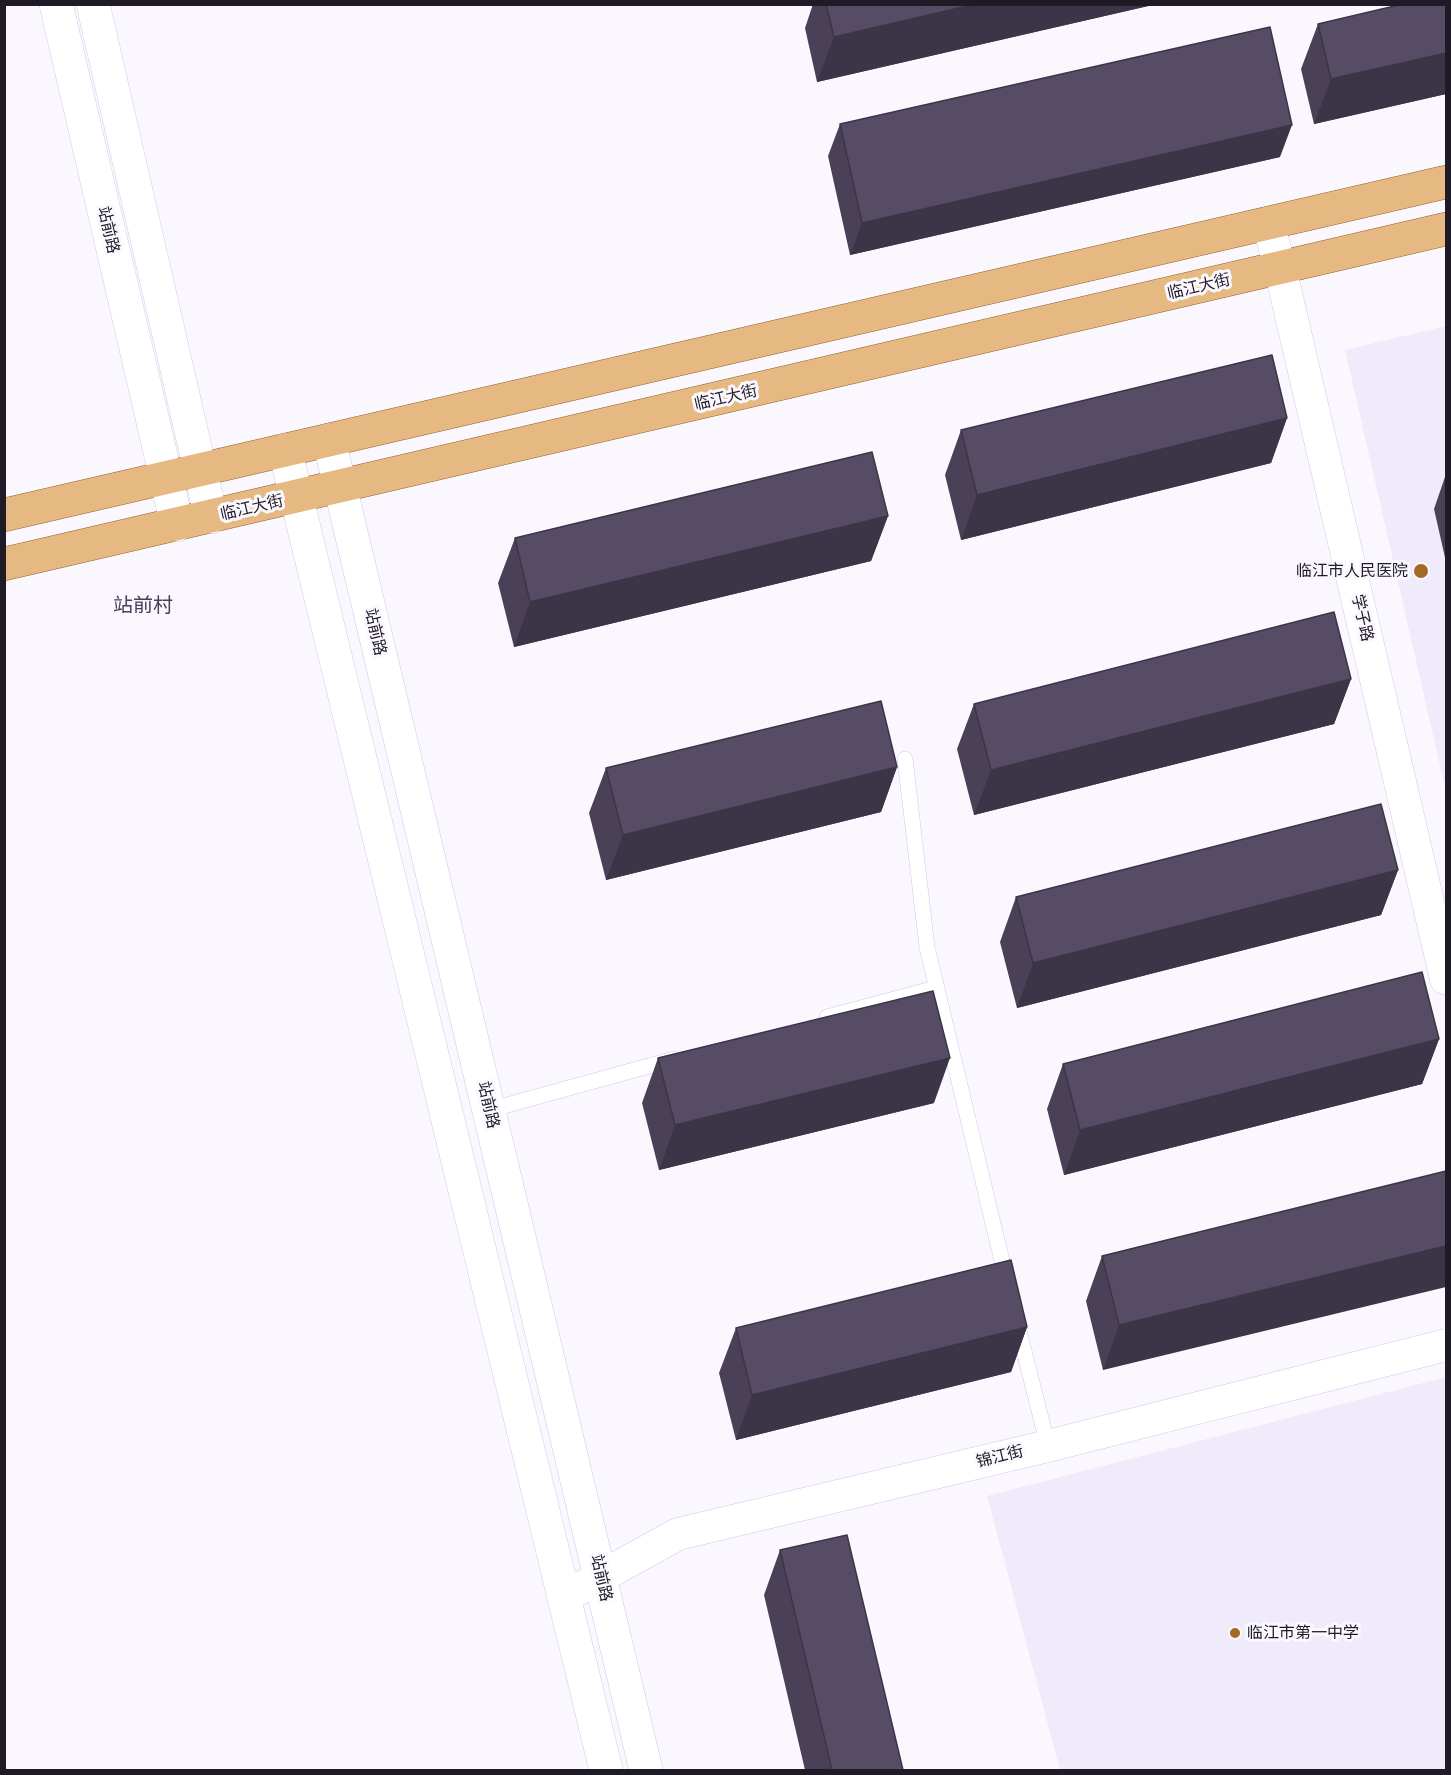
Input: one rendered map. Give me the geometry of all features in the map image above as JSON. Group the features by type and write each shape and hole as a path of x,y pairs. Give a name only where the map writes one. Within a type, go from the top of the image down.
{"main road":[{"name":"站前路","path":"56,4 177,525"},
{"path":"93,4 211,517"},
{"path":"4,515 1446,182"},
{"name":"临江大街","path":"4,564 340,488 1446,229"},
{"name":"站前路","path":"328,440 646,1770"},
{"path":"285,450 606,1770"}],"street":[{"name":"学子路","path":"1268,223 1446,979"},
{"name":"锦江街","path":"564,1597 678,1534 1048,1446 1446,1345"}],"lane":[{"path":"905,759 927,947 1048,1446"},
{"path":"810,1022 936,988"},
{"path":"489,1110 684,1057"}],"shaded area":[{"name":"临江市人民医院","path":"1446,326 1446,792 1345,350"},
{"name":"临江市第一中学","path":"1446,1377 1446,1770 1060,1770 987,1496"}],"building":[{"path":"826,4 976,4 834,37"},
{"path":"1403,4 1446,4 1446,53 1331,79 1318,24"},
{"path":"1270,27 1292,125 862,223 840,124"},
{"path":"1272,355 1287,418 977,495 961,430"},
{"path":"872,452 888,516 530,602 515,538"},
{"path":"1334,612 1351,679 991,770 974,704"},
{"path":"881,701 897,767 623,835 606,768"},
{"path":"1381,804 1398,870 1033,963 1016,897"},
{"path":"1422,972 1439,1039 1080,1130 1063,1064"},
{"path":"933,991 950,1058 675,1125 658,1058"},
{"path":"1446,1171 1446,1246 1119,1325 1102,1256"},
{"path":"1011,1260 1027,1327 752,1395 736,1328"},
{"path":"847,1535 903,1770 832,1770 780,1550"}],"place":[{"name":"临江市人民医院","path":"1421,571"},
{"name":"临江市第一中学","path":"1235,1633"}],"district":[{"name":"站前村","path":"143,606"}]}
